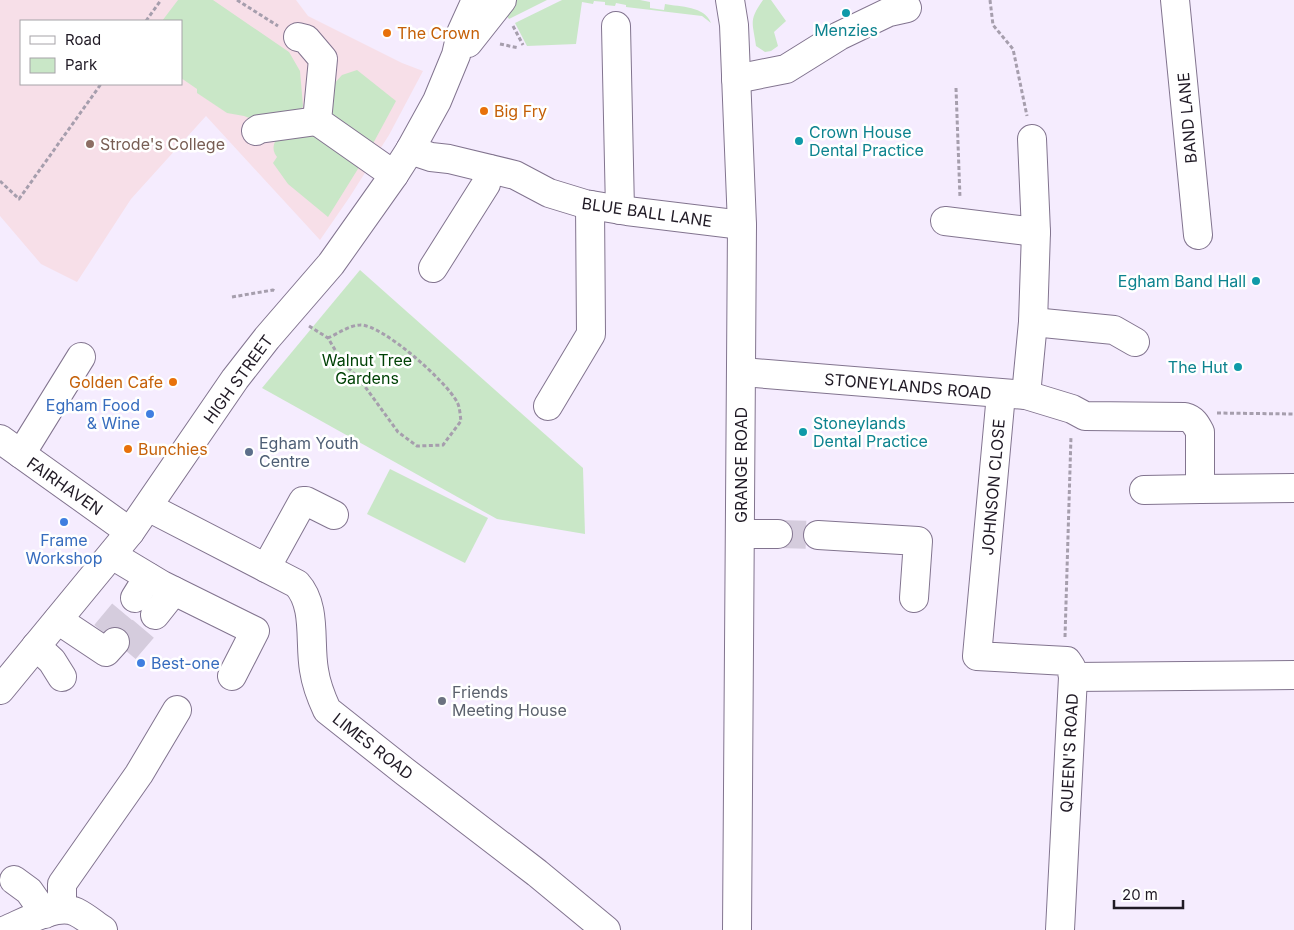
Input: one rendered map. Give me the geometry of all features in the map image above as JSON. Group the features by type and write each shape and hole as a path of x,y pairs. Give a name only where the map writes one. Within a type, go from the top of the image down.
{"street":[{"name":"HIGH STREET","path":"0,690 130,532 235,379 266,338 331,264 394,175 437,101 456,55 461,33 476,0"},
{"name":"GRANGE ROAD","path":"730,0 734,25 742,225 737,930"},
{"name":"BAND LANE","path":"1176,0 1198,235"},
{"path":"736,80 786,69 839,36 889,12 907,8"},
{"name":"HIGH STREET","path":"456,55 474,37 506,11"},
{"path":"616,26 620,210"},
{"path":"298,37 306,39 323,59 317,121"},
{"path":"256,131 317,121 394,175"},
{"name":"JOHNSON CLOSE","path":"1032,139 1036,232 1034,322 1013,394 985,580 977,656 1070,669"},
{"name":"BLUE BALL LANE","path":"410,150 431,157 449,158 515,175 549,193 590,205 742,225"},
{"path":"433,268 486,184 489,169"},
{"path":"548,406 591,334 590,205"},
{"path":"953,222 1036,232"},
{"path":"1034,322 1114,330 1135,342"},
{"path":"11,447 81,357"},
{"name":"STONEYLANDS ROAD","path":"742,372 1013,394 1072,410 1085,416 1191,418 1197,424 1200,432 1200,488"},
{"name":"FAIRHAVEN","path":"11,447 130,532"},
{"path":"1144,490 1294,488"},
{"path":"266,568 303,502 306,501 334,515"},
{"name":"LIMES ROAD","path":"148,507 297,584 306,597 309,608 314,671 321,697 327,710 404,772 537,873 606,930"},
{"path":"741,534 778,534"},
{"path":"818,535 918,541 914,598"},
{"path":"112,555 153,595 255,631 232,676"},
{"path":"58,620 109,645"},
{"path":"36,646 52,660 62,677"},
{"name":"QUEEN'S ROAD","path":"1060,930 1070,669 1294,675"},
{"path":"53,911 62,884 139,774 177,710"},
{"path":"14,880 53,911"},
{"path":"6,930 53,911 76,912 102,930"}],"path":[{"path":"147,20 161,0"},
{"path":"237,0 298,37"},
{"path":"990,0 993,25 1013,49 1032,139"},
{"path":"506,11 524,45"},
{"path":"490,42 519,48"},
{"path":"0,181 19,200 100,85"},
{"path":"953,222 956,88"},
{"path":"232,297 273,290"},
{"path":"304,322 311,329 328,338 341,360 361,381 398,432 417,446 443,445 461,421 458,403 444,384 416,357 377,330 361,325 328,338"},
{"path":"1070,669 1065,650 1072,410"}],"shaded area":[{"name":"Strode's College","path":"0,0 296,0 308,16 402,63 423,71 389,135 320,240 206,116 131,199 77,282 41,264 0,216"}],"green space":[{"path":"178,0 213,0 289,52 300,71 303,106 300,113 257,121 227,113 197,93 197,89 182,79 182,20 163,20"},
{"path":"515,0 547,0 509,19 503,11"},
{"path":"562,0 640,0 650,2 650,8 664,10 665,4 698,10 708,17 711,23 702,16 626,7 626,5 616,3 615,6 605,5 605,2 594,1 593,4 582,2 576,44 527,46 515,23"},
{"path":"763,0 771,0 786,21 774,32 778,46 771,51 765,52 756,46 753,27 753,18"},
{"path":"357,70 396,101 369,151 325,120 324,95 342,75"},
{"path":"312,131 361,164 328,217 288,184 273,163 277,157 274,151 274,144 280,132"},
{"name":"Walnut Tree Gardens","path":"360,270 583,468 585,534 497,519 262,388"},
{"path":"390,469 488,518 465,563 367,514"}],"tunnel":[{"path":"778,534 818,535"},
{"path":"105,634 135,598"},
{"path":"125,650 155,615"}],"place":[{"name":"Menzies","path":"846,13"},
{"name":"The Crown","path":"387,33"},
{"name":"Big Fry","path":"484,111"},
{"name":"Crown House Dental Practice","path":"799,141"},
{"name":"Strode's College","path":"90,144"},
{"name":"Egham Band Hall","path":"1256,281"},
{"name":"The Hut","path":"1238,367"},
{"name":"Golden Cafe","path":"173,382"},
{"name":"Egham Food & Wine","path":"150,414"},
{"name":"Stoneylands Dental Practice","path":"803,432"},
{"name":"Bunchies","path":"128,449"},
{"name":"Egham Youth Centre","path":"249,452"},
{"name":"Frame Workshop","path":"64,522"},
{"name":"Best-one","path":"141,663"},
{"name":"Friends Meeting House","path":"442,701"}]}
